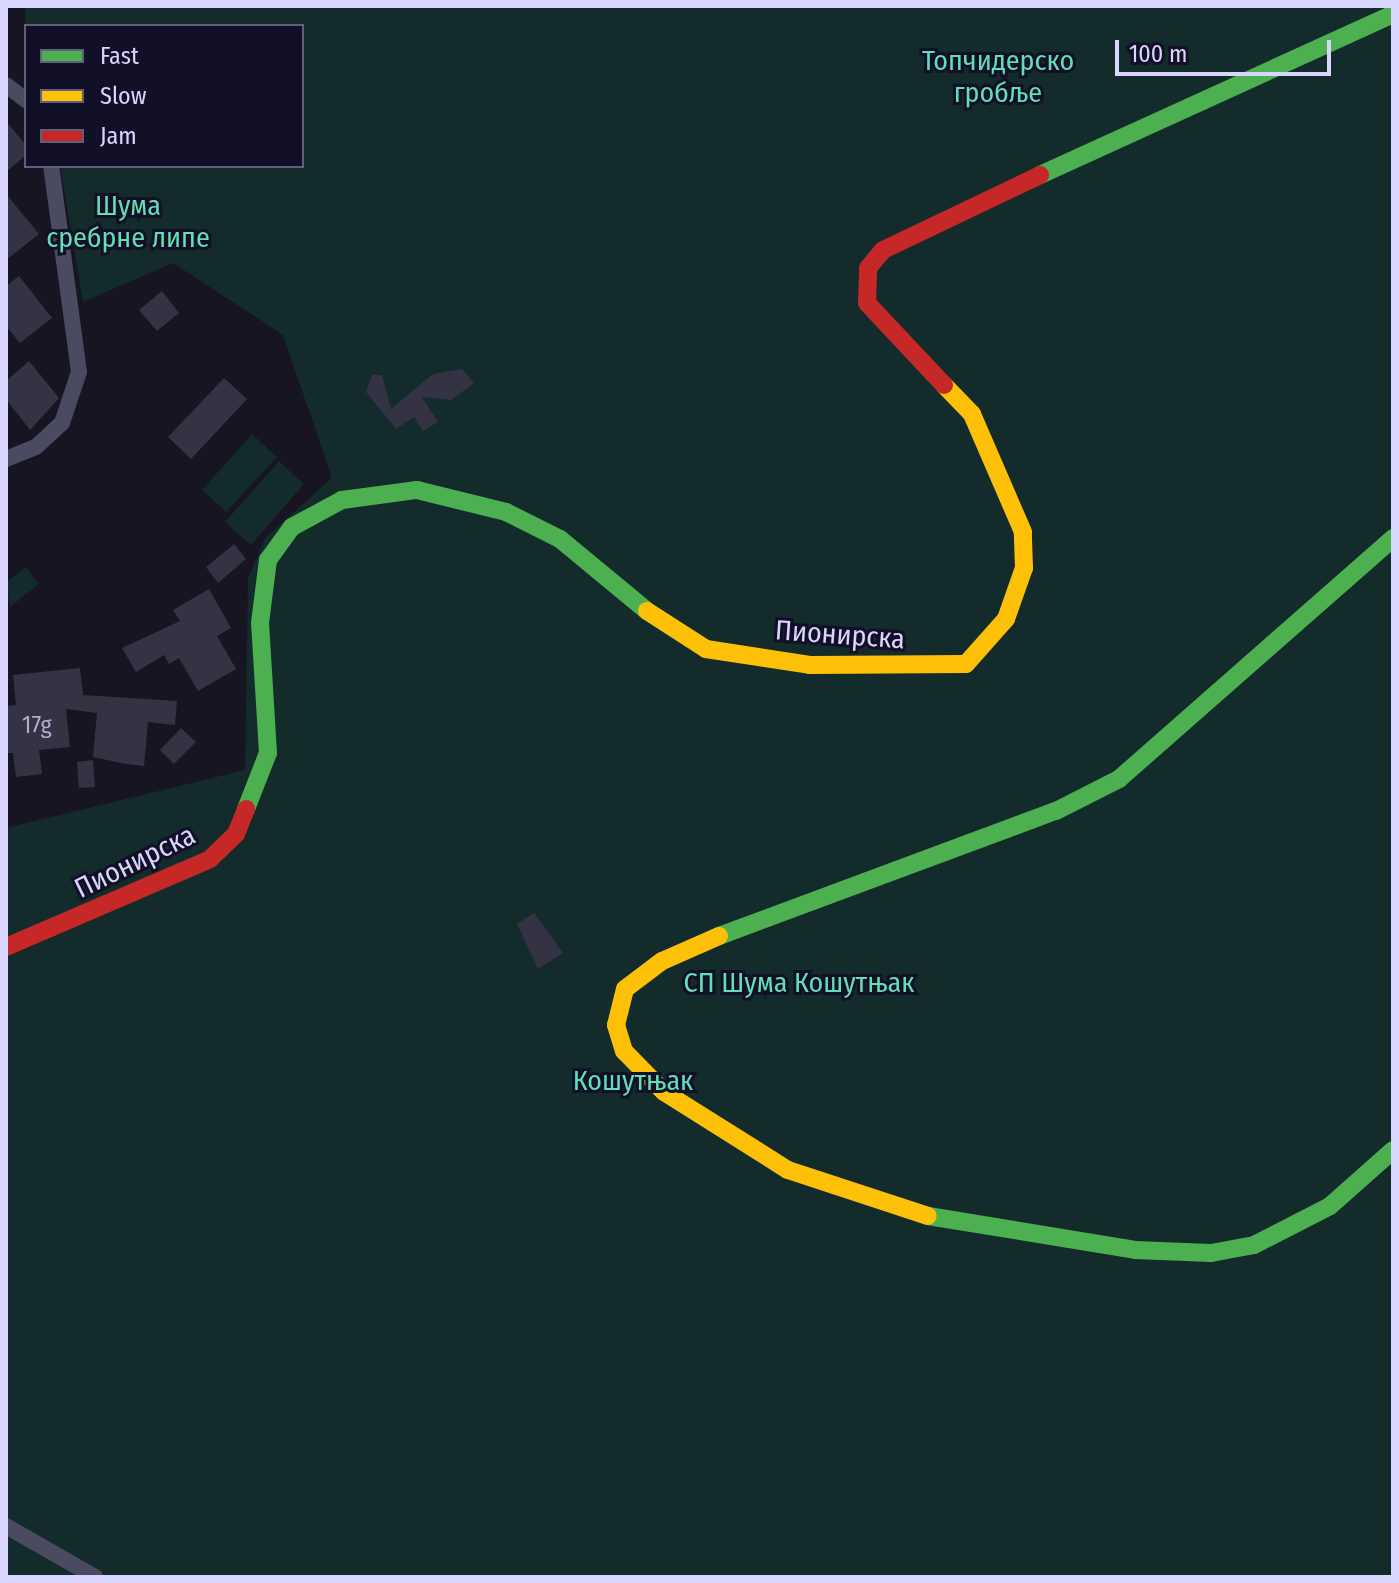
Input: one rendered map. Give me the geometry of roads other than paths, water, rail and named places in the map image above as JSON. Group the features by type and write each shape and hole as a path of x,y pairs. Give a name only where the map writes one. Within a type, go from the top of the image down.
{"street":[{"name":"Пионирска","path":"6,947 167,882 210,859 236,834 268,753 260,623 268,560 292,527 342,500 417,490 506,512 560,539 671,631 706,649 894,668 957,666 978,656 1002,627 1019,585 1025,548 1019,516 972,414 867,303 868,268 929,225 1393,14"},
{"path":"6,85 24,98"},
{"path":"6,459 50,437 76,388 51,168"},
{"path":"1393,538 1119,779 1056,811 796,902 662,961 625,989 616,1025 624,1051 664,1092 788,1170 896,1211 1135,1250 1211,1253 1254,1245 1330,1206 1393,1150"},
{"path":"6,1526 95,1577"}],"park label":[{"name":"Топчидерско гробље","path":"998,77"},
{"name":"Шума сребрне липе","path":"128,222"},
{"name":"СП Шума Кошутњак","path":"799,983"},
{"name":"Кошутњак","path":"633,1081"}]}
